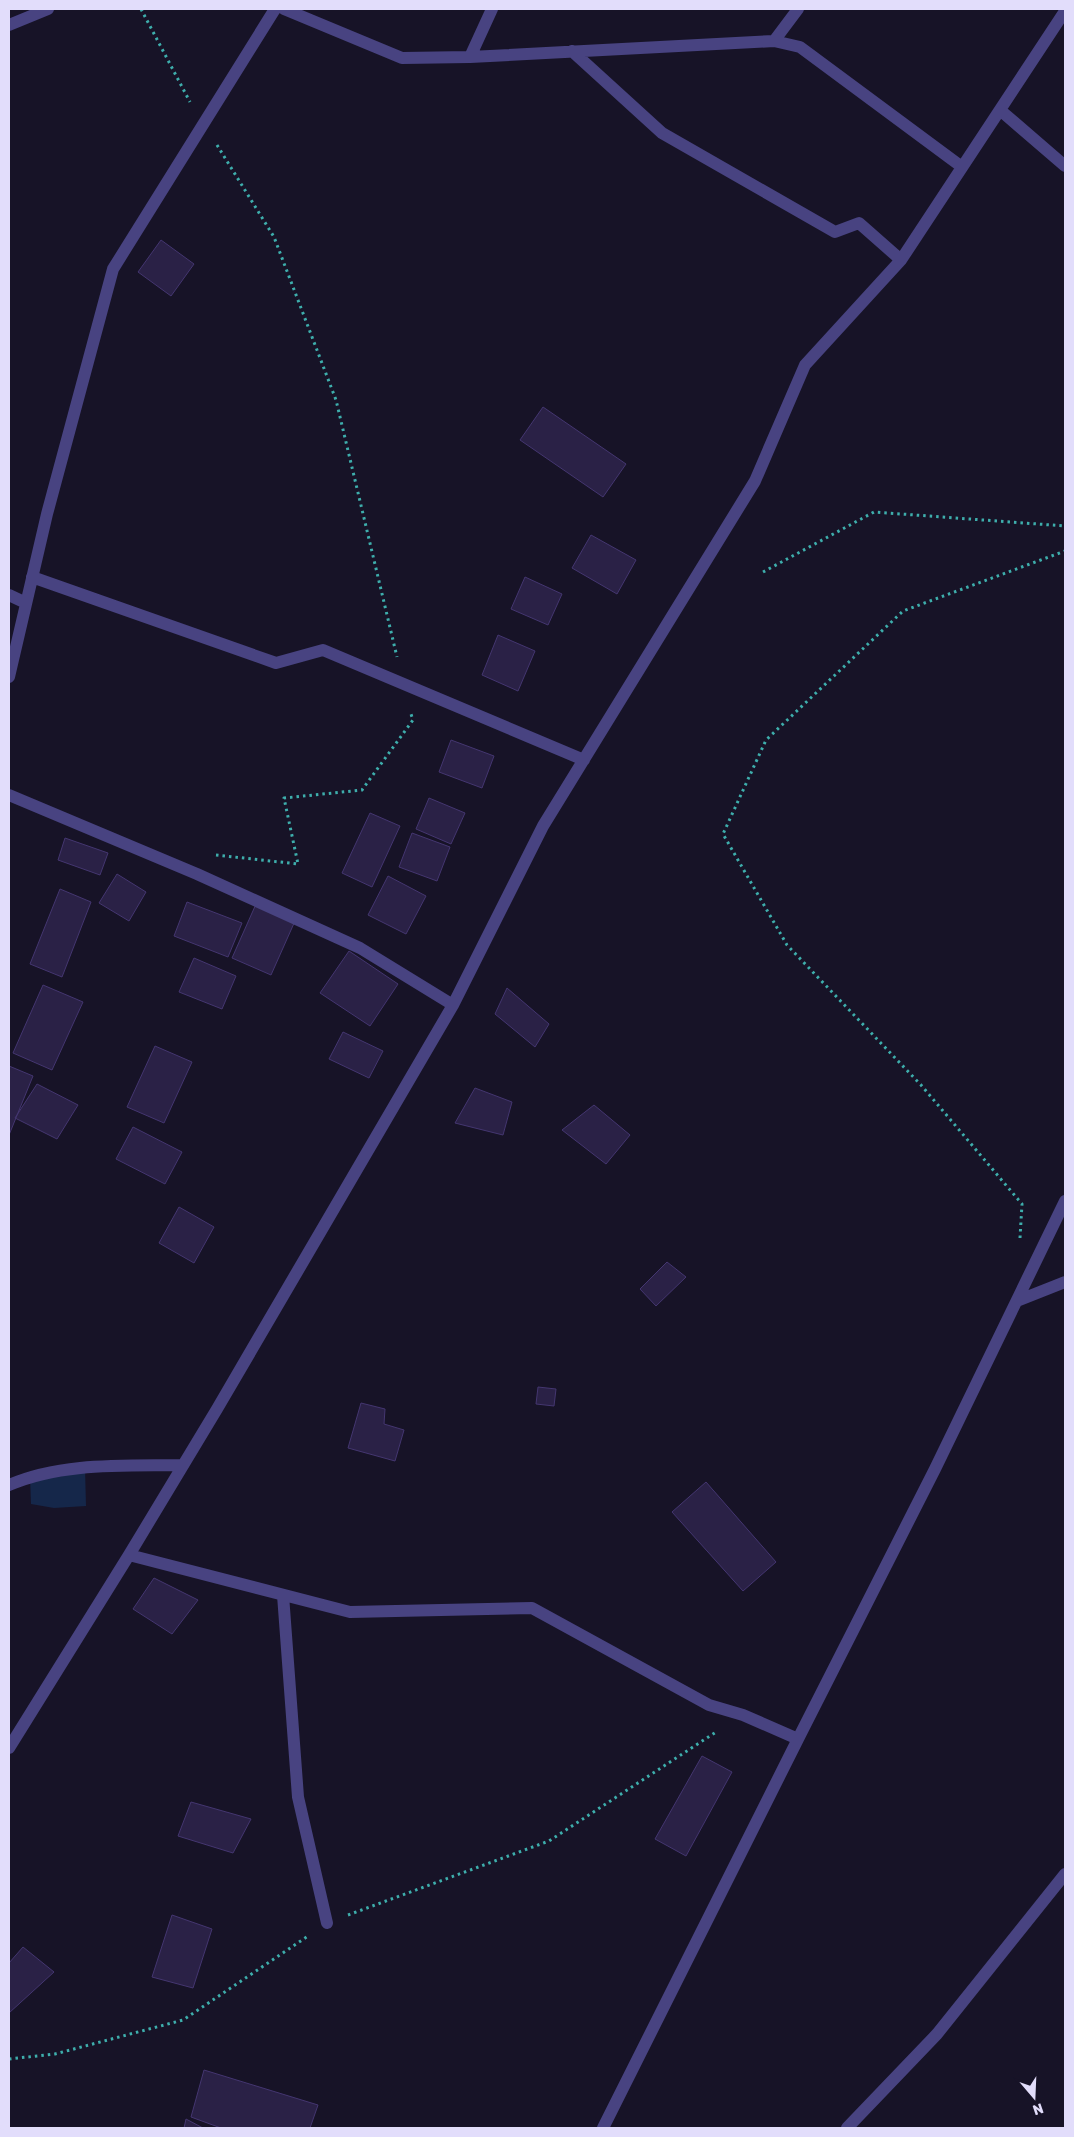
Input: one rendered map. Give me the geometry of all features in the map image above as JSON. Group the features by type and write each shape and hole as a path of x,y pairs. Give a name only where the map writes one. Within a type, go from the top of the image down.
{"street":[{"path":"9,26 48,9"},
{"path":"9,678 47,514 113,269 275,9"},
{"path":"284,9 402,58 470,57 774,41 800,47 962,167"},
{"path":"470,57 492,9"},
{"path":"774,41 798,9"},
{"path":"9,1748 183,1465 453,1005 543,826 755,481 805,365 901,260 1065,10"},
{"path":"572,51 662,134 835,232 860,223 901,260"},
{"path":"1000,110 1065,166"},
{"path":"32,577 276,664 322,650 584,760"},
{"path":"9,595 26,603"},
{"path":"9,795 197,874 360,948 453,1005"},
{"path":"603,2128 935,1469 1065,1201"},
{"path":"1017,1301 1065,1282"},
{"path":"9,1485 30,1476 100,1466 183,1465"},
{"path":"129,1554 350,1612 532,1608 709,1705 743,1715 798,1739"},
{"path":"283,1595 298,1797 327,1924"},
{"path":"847,2128 937,2034 1065,1874"}],"path":[{"path":"141,9 182,89 274,237 336,400 413,720 362,790 284,798 298,864 210,855"},
{"path":"763,572 874,512 1065,526"},
{"path":"1020,1243 1022,1204 921,1085 787,945 723,834 766,740 903,611 1065,551"},
{"path":"9,2059 55,2054 183,2020 327,1924 549,1841 743,1715"}],"water":[{"path":"85,1468 86,1506 54,1508 31,1504 30,1476"}],"building":[{"path":"161,240 194,264 171,296 138,272"},
{"path":"543,407 626,464 603,497 520,440"},
{"path":"591,535 636,560 617,594 572,568"},
{"path":"525,577 562,594 548,625 511,609"},
{"path":"498,635 535,651 518,691 482,675"},
{"path":"451,740 494,756 482,788 439,772"},
{"path":"429,798 465,813 451,844 416,829"},
{"path":"370,813 400,826 372,887 342,873"},
{"path":"412,833 450,847 437,881 399,867"},
{"path":"65,838 108,853 100,875 58,860"},
{"path":"117,874 146,892 129,921 99,903"},
{"path":"388,876 426,896 406,934 368,915"},
{"path":"60,889 91,902 62,977 30,964"},
{"path":"187,902 242,923 228,957 174,936"},
{"path":"256,904 295,921 271,975 232,958"},
{"path":"349,951 398,984 370,1026 320,993"},
{"path":"194,958 236,976 222,1009 179,992"},
{"path":"43,985 83,1002 52,1070 13,1053"},
{"path":"507,988 549,1024 535,1047 495,1014"},
{"path":"343,1032 383,1051 369,1078 329,1059"},
{"path":"155,1046 192,1062 164,1123 127,1107"},
{"path":"9,1066 33,1076 9,1135"},
{"path":"37,1084 78,1105 57,1139 15,1118"},
{"path":"475,1088 512,1102 503,1135 455,1123"},
{"path":"594,1105 630,1135 606,1164 562,1130"},
{"path":"133,1127 182,1152 165,1184 116,1159"},
{"path":"179,1207 214,1227 194,1263 159,1243"},
{"path":"667,1262 686,1277 656,1306 640,1289"},
{"path":"538,1387 556,1389 554,1406 536,1404"},
{"path":"361,1403 385,1409 384,1424 404,1430 395,1461 348,1448"},
{"path":"706,1482 776,1562 743,1591 672,1512"},
{"path":"154,1578 198,1600 172,1634 133,1609"},
{"path":"702,1756 732,1772 686,1856 655,1839"},
{"path":"191,1802 251,1819 233,1853 178,1836"},
{"path":"172,1915 212,1929 193,1988 152,1977"},
{"path":"23,1947 54,1972 9,2013 9,1963"},
{"path":"204,2070 318,2105 310,2128 221,2128 191,2117"},
{"path":"186,2119 203,2128 184,2128"}]}
